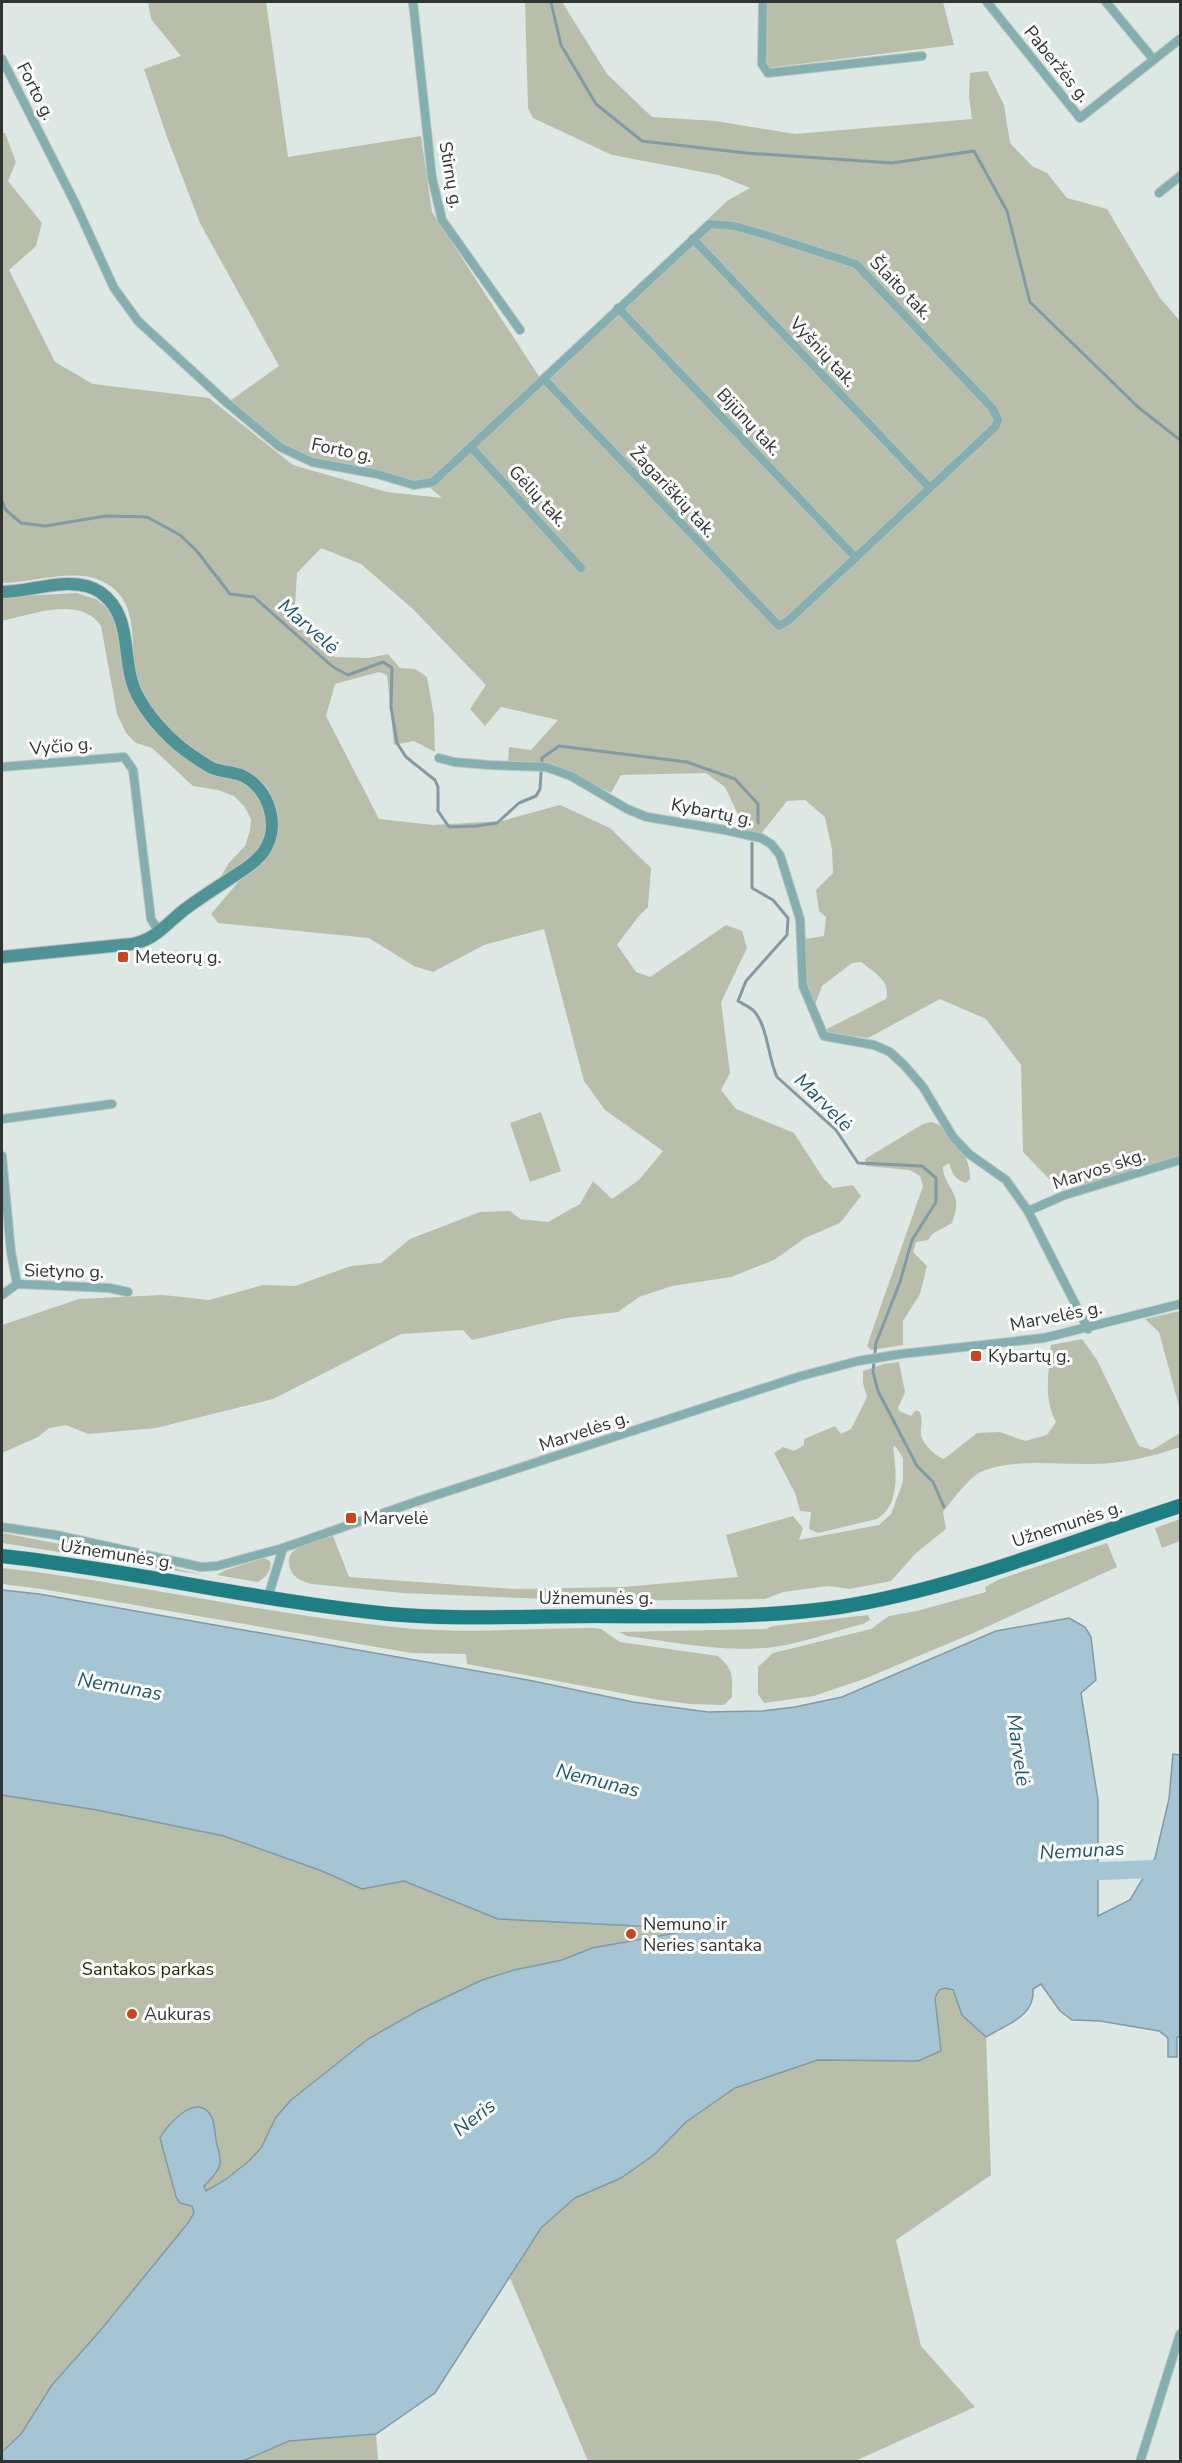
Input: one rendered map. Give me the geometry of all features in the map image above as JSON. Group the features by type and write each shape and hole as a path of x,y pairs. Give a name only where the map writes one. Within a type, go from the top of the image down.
{"main road":[{"name":"Užnemunės g.","path":"2,1556 389,1614 714,1616 811,1610 874,1601 936,1585 1180,1506"}],"street":[{"name":"Stirnų g.","path":"413,2 432,178 439,211 442,220 520,330"},
{"path":"763,2 762,64 764,70 773,74 922,56"},
{"name":"Paberžės g.","path":"987,2 1080,118 1154,60"},
{"path":"1106,2 1154,60 1180,39"},
{"name":"Forto g.","path":"2,59 75,203 114,288 128,311 202,381 280,447 312,462 377,474 421,486 433,482 710,224"},
{"path":"1159,193 1180,176"},
{"name":"Šlaito tak.","path":"710,224 744,229 856,264 993,408 998,420 995,427 929,488"},
{"name":"Vyšnių tak.","path":"693,239 929,488"},
{"name":"Bijūnų tak.","path":"618,308 856,558"},
{"name":"Žagariškių tak.","path":"544,379 779,626 789,620 856,558"},
{"name":"Gėlių tak.","path":"471,447 581,568"},
{"path":"856,558 929,488"},
{"path":"2,592 71,584 86,586 103,595 117,610 122,621 130,675 140,702 176,743 190,754 213,768 242,776 254,783 268,804 272,816 271,829 264,851 247,866 183,910 160,933 143,942 2,957"},
{"name":"Vyčio g.","path":"2,767 124,757 133,770 151,920 160,933"},
{"name":"Kybartų g.","path":"439,758 454,762 489,765 542,766 571,776 627,809 647,817 725,830 761,838 771,844 780,855 800,919 803,986 824,1036 874,1045 890,1052 923,1087 953,1137 969,1154 1006,1180 1028,1211 1088,1329"},
{"path":"2,1119 112,1104"},
{"path":"2,1156 11,1252 17,1284"},
{"name":"Marvos skg.","path":"1028,1211 1065,1195 1180,1160"},
{"name":"Sietyno g.","path":"2,1295 17,1284 109,1287 128,1292"},
{"name":"Marvelės g.","path":"2,1527 56,1535 201,1566 217,1566 283,1548 400,1507 801,1376 867,1359 1044,1338 1088,1329 1180,1304"},
{"path":"268,1597 283,1548"},
{"path":"1140,2462 1180,2334"}],"green space":[{"path":"148,2 266,2 288,157 421,136 432,212 540,378 727,201 750,188 718,175 612,155 533,118 528,108 525,2 562,2 607,74 652,117 716,121 795,134 972,119 969,96 970,73 987,71 1004,105 1010,143 1032,166 1047,173 1067,198 1107,209 1160,298 1180,321 1180,1158 1097,1182 1059,1189 1023,1152 1021,1065 986,1019 940,999 868,1038 828,1033 825,1030 886,999 887,993 884,982 861,962 852,963 822,986 815,1005 811,996 806,972 805,939 824,936 826,917 819,911 816,890 833,873 832,850 825,817 805,800 787,801 760,835 745,829 725,787 706,773 621,775 611,793 557,767 508,763 509,747 531,750 558,720 501,707 485,726 470,709 486,685 413,609 361,564 321,548 297,573 294,623 335,657 368,658 388,654 400,668 415,669 427,677 434,716 435,752 414,741 394,745 387,675 379,672 335,684 326,716 379,819 433,825 502,821 560,805 610,828 651,868 648,907 617,945 636,972 650,977 726,925 742,931 747,948 721,1002 730,1073 721,1090 736,1109 794,1133 823,1178 833,1188 853,1185 861,1196 840,1223 805,1238 774,1260 731,1277 672,1286 639,1297 618,1312 566,1318 472,1340 463,1330 401,1334 273,1399 156,1428 88,1434 66,1425 49,1428 38,1437 2,1453 2,1325 79,1299 163,1295 209,1300 263,1285 295,1286 351,1266 381,1263 410,1239 480,1212 510,1211 520,1219 548,1222 580,1204 593,1181 612,1199 639,1180 663,1151 605,1110 584,1081 544,929 484,945 433,972 414,966 369,938 218,923 211,914 274,840 261,782 250,773 203,758 178,739 153,712 142,696 137,682 131,622 127,608 120,596 109,585 84,576 57,576 2,583 2,133 5,133 16,162 8,181 42,223 36,246 9,270 55,362 93,384 209,398 293,465 387,492 442,498 427,485 297,457 227,403 279,366 200,223 167,137 144,69 181,56 151,19"},
{"path":"765,2 943,2 954,45 767,68 765,62"},
{"path":"77,593 96,599 105,606 116,621 129,686 210,772 242,782 250,787 266,808 268,826 261,848 219,880 228,864 245,846 251,819 244,806 234,796 218,790 193,786 152,748 136,743 126,733 117,714 101,626 81,611 68,609 41,612 2,621 2,597"},
{"path":"541,1112 561,1171 530,1182 510,1123"},
{"path":"931,1122 946,1130 959,1144 968,1162 970,1179 966,1183 956,1178 949,1163 943,1167 956,1203 952,1223 932,1234 928,1240 916,1242 913,1252 927,1266 920,1294 903,1321 903,1345 871,1350 867,1346 923,1186 920,1176 910,1170 866,1166 865,1159 923,1124"},
{"path":"1180,1311 1180,1410 1159,1332 1145,1319"},
{"path":"1082,1339 1097,1360 1139,1446 1152,1450 1180,1433 1180,1447 1147,1457 1113,1463 1034,1463 1006,1465 981,1472 966,1484 943,1512 946,1529 916,1553 891,1581 850,1589 828,1586 783,1592 765,1599 595,1601 403,1593 312,1584 299,1579 290,1568 289,1560 296,1549 333,1536 349,1577 515,1589 623,1587 738,1577 726,1535 793,1516 803,1528 799,1540 879,1525 891,1514 903,1482 903,1458 896,1447 893,1446 895,1486 890,1505 885,1513 877,1519 818,1533 809,1529 811,1512 800,1511 795,1493 774,1453 783,1447 794,1451 804,1445 804,1439 835,1426 841,1434 851,1429 867,1397 863,1383 863,1371 899,1362 905,1392 898,1408 899,1411 911,1416 915,1411 919,1411 921,1435 924,1442 944,1459 977,1433 1000,1432 1025,1441 1047,1435 1056,1422 1048,1394 1051,1345"},
{"path":"1180,1519 1180,1541 1162,1548 1155,1528"},
{"path":"2,1533 97,1551 204,1575 2,1543"},
{"path":"1107,1543 1117,1567 978,1631 864,1679 814,1696 764,1703 758,1694 758,1667 773,1653 871,1629 889,1616 917,1611 986,1592 985,1587 1000,1579"},
{"path":"264,1558 270,1561 270,1568 266,1576 258,1582 217,1575 226,1570"},
{"path":"2,1568 52,1574 302,1615 403,1628 450,1631 601,1629 620,1642 718,1656 730,1670 732,1697 724,1705 690,1704 653,1699 467,1664 466,1654 411,1653 2,1584"},
{"path":"868,1615 870,1620 863,1624 774,1647 737,1649 700,1646 627,1636 619,1632 766,1629 773,1626"},
{"name":"Santakos parkas","path":"2,1795 97,1810 224,1836 322,1871 362,1889 404,1881 498,1919 701,1929 592,1948 562,1960 514,1970 482,1980 419,2010 368,2039 291,2100 276,2117 260,2149 249,2161 225,2180 206,2191 204,2186 220,2163 160,2138 176,2197 183,2204 192,2205 194,2213 99,2332 52,2385 21,2435 2,2452"},
{"path":"945,1987 956,1994 962,2015 986,2037 991,2175 896,2240 921,2346 975,2407 855,2461 588,2461 510,2278 540,2228 575,2198 621,2178 655,2154 686,2122 735,2088 818,2060 918,2061 935,1998 938,1990"},
{"path":"376,2434 378,2461 243,2462 289,2441"}],"water":[{"name":"Neris","path":"2,1590 39,1594 528,1680 633,1702 708,1712 762,1711 842,1697 996,1631 1069,1618 1085,1627 1091,1637 1096,1680 1081,1693 1098,1800 1098,1916 1130,1900 1155,1858 1169,1799 1173,1754 1180,1755 1180,2037 1177,2037 1177,2057 1168,2057 1168,2038 1159,2031 1100,2021 1072,2020 1060,2011 1041,1984 1033,1989 1032,1999 1025,2013 986,2037 962,2015 953,1990 945,1988 939,1990 935,1998 941,2051 918,2061 818,2060 735,2088 686,2122 655,2154 621,2178 575,2198 541,2228 435,2393 376,2434 289,2441 243,2461 2,2461 2,2452 21,2434 52,2385 99,2332 194,2213 192,2206 180,2203 176,2197 160,2138 182,2113 197,2107 204,2108 213,2120 220,2164 216,2173 204,2186 206,2191 225,2180 249,2161 261,2148 276,2117 291,2100 368,2039 419,2010 482,1980 514,1970 562,1960 592,1948 698,1929 498,1919 404,1881 362,1889 322,1871 224,1836 97,1810 2,1795"}],"waterway":[{"path":"551,2 561,45 596,104 642,141 746,153 892,163 974,151 1007,211 1030,302 1138,407 1180,440"},
{"name":"Marvelė","path":"2,501 5,509 21,523 45,526 106,516 147,517 180,535 196,550 230,594 254,597 333,667 348,675 383,662 392,668 391,707 397,743 406,757 435,780 438,787 438,811 449,827 497,823 519,803 536,796 540,789 542,758 559,746 687,762 735,779 758,804 758,823"},
{"name":"Marvelė","path":"752,843 752,888 773,900 788,918 787,935 746,981 738,1001 752,1010 759,1018 777,1077 836,1130 858,1163 922,1166 936,1178 936,1202 912,1240 900,1282 876,1343 873,1372 878,1391 917,1466 933,1482 944,1507"},
{"name":"Nemunas","path":"1075,1872 1180,1868"}],"place":[{"name":"Meteorų g.","path":"123,957"},
{"name":"Kybartų g.","path":"976,1356"},
{"name":"Marvelė","path":"351,1518"},
{"name":"Nemuno ir Neries santaka","path":"631,1934"},
{"name":"Aukuras","path":"132,2014"}]}
